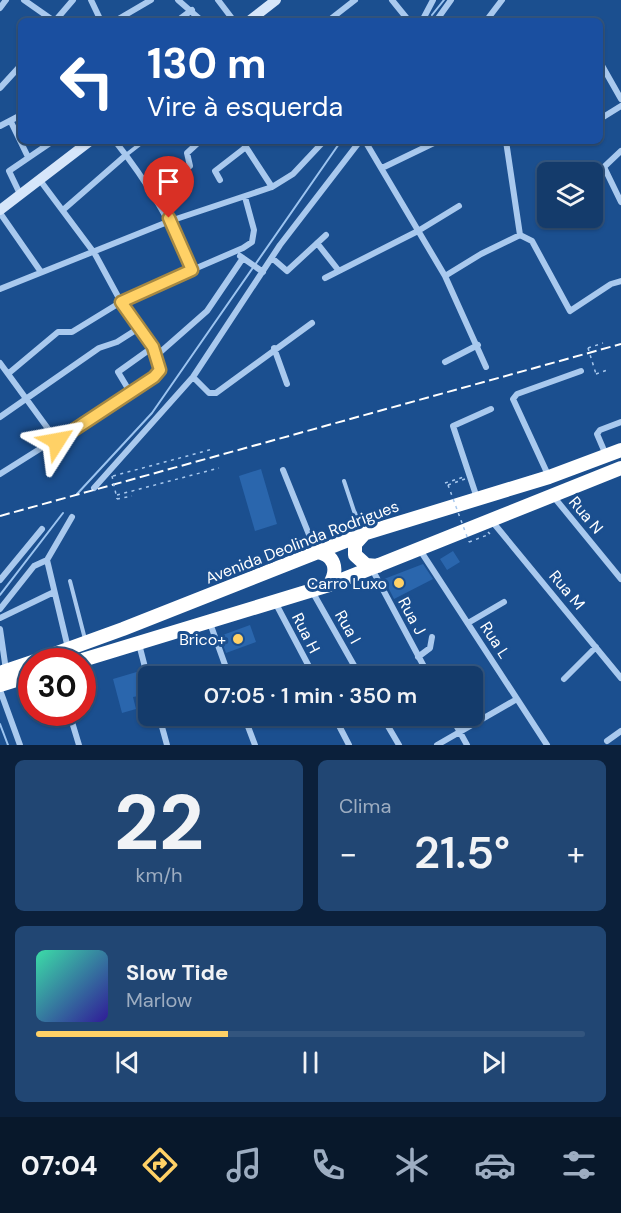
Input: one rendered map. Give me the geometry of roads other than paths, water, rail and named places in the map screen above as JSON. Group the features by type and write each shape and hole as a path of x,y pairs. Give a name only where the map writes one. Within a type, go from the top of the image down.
{"highway":[{"name":"Avenida Deolinda Rodrigues","path":"71,648 366,533 549,477 621,450"},
{"path":"96,656 329,585 621,468"},
{"path":"366,533 355,544 355,555 366,565 375,567"},
{"path":"316,552 324,552 333,561 335,574 329,585"},
{"name":"Avenida Deolinda Rodrigues","path":"3,672 18,667"},
{"path":"0,686 18,680"}],"street":[{"path":"0,8 6,0"},
{"path":"24,0 51,18"},
{"path":"58,18 73,0"},
{"path":"91,0 100,18"},
{"path":"120,18 151,0"},
{"path":"178,0 199,18"},
{"path":"218,0 232,18"},
{"path":"253,18 276,0"},
{"path":"332,18 355,0"},
{"path":"392,0 407,18"},
{"path":"426,18 433,0"},
{"path":"438,18 451,0"},
{"path":"488,18 502,0"},
{"path":"181,18 192,10"},
{"path":"603,67 621,99"},
{"path":"1,85 18,68"},
{"path":"603,117 621,106"},
{"path":"0,126 18,117"},
{"path":"11,122 18,136"},
{"path":"22,144 28,157"},
{"path":"20,194 9,171 48,144"},
{"path":"41,272 1,209 81,144"},
{"path":"117,144 145,178 170,221 192,270"},
{"path":"187,168 190,166 187,153 197,144"},
{"path":"220,180 215,171 244,144 272,187"},
{"path":"0,289 95,254 170,221 272,187 293,174 321,144"},
{"path":"94,488 193,377 261,270 358,144"},
{"path":"367,144 445,276 486,367"},
{"path":"382,168 432,144"},
{"path":"506,144 520,235"},
{"path":"621,152 604,167 621,202"},
{"path":"63,210 126,155"},
{"path":"0,474 57,441 158,374 161,366 153,347 121,302 95,254 39,179"},
{"path":"9,373 58,333 72,332 121,302 248,246 255,236 245,197"},
{"path":"325,278 418,231 459,206"},
{"path":"272,258 287,271 326,235"},
{"path":"445,276 481,254 520,235"},
{"path":"520,235 532,241 570,311 611,284 621,281"},
{"path":"317,243 339,271"},
{"path":"235,252 261,270"},
{"path":"157,355 207,311 245,260"},
{"path":"193,377 209,393 216,393 274,348 312,323"},
{"path":"0,417 99,348 117,342 139,328"},
{"path":"445,362 477,345"},
{"path":"129,392 118,372 153,347"},
{"path":"274,348 287,384"},
{"path":"0,363 57,441"},
{"path":"549,477 513,399 517,394 581,372"},
{"path":"477,499 453,426 491,410"},
{"path":"606,455 597,434 600,430 621,422"},
{"path":"283,470 316,552"},
{"name":"Rua N","path":"552,496 621,579"},
{"path":"0,609 34,566 47,560 72,517"},
{"name":"Rua M","path":"491,519 621,678"},
{"path":"0,580 42,529"},
{"name":"Rua L","path":"419,549 547,745"},
{"path":"47,560 68,648"},
{"name":"Rua J","path":"375,567 423,666"},
{"name":"Rua I","path":"312,591 354,666"},
{"path":"0,618 54,592"},
{"name":"Rua H","path":"275,602 309,666"},
{"path":"468,623 504,602"},
{"path":"210,623 226,666"},
{"path":"0,629 3,672"},
{"path":"418,657 430,648 432,638"},
{"path":"139,644 145,666"},
{"path":"564,679 596,647"},
{"path":"0,690 20,745"},
{"path":"437,745 518,699"},
{"path":"73,726 79,745"},
{"path":"162,726 167,745"},
{"path":"248,726 255,745"},
{"path":"339,726 349,745"},
{"path":"388,726 399,745"},
{"path":"456,726 467,745"},
{"path":"607,741 621,731"}],"lane":[{"path":"126,155 140,144"},
{"path":"344,481 354,511 366,533"},
{"path":"70,580 86,642"}],"waterway":[{"path":"432,15 444,0"},
{"path":"77,494 152,413 339,144"},
{"path":"0,595 63,513"},
{"path":"0,724 8,745"}],"railway":[{"path":"0,516 621,344"}],"place":[{"name":"Carro Luxo","path":"399,583"},
{"name":"Brico+","path":"238,639"}]}
